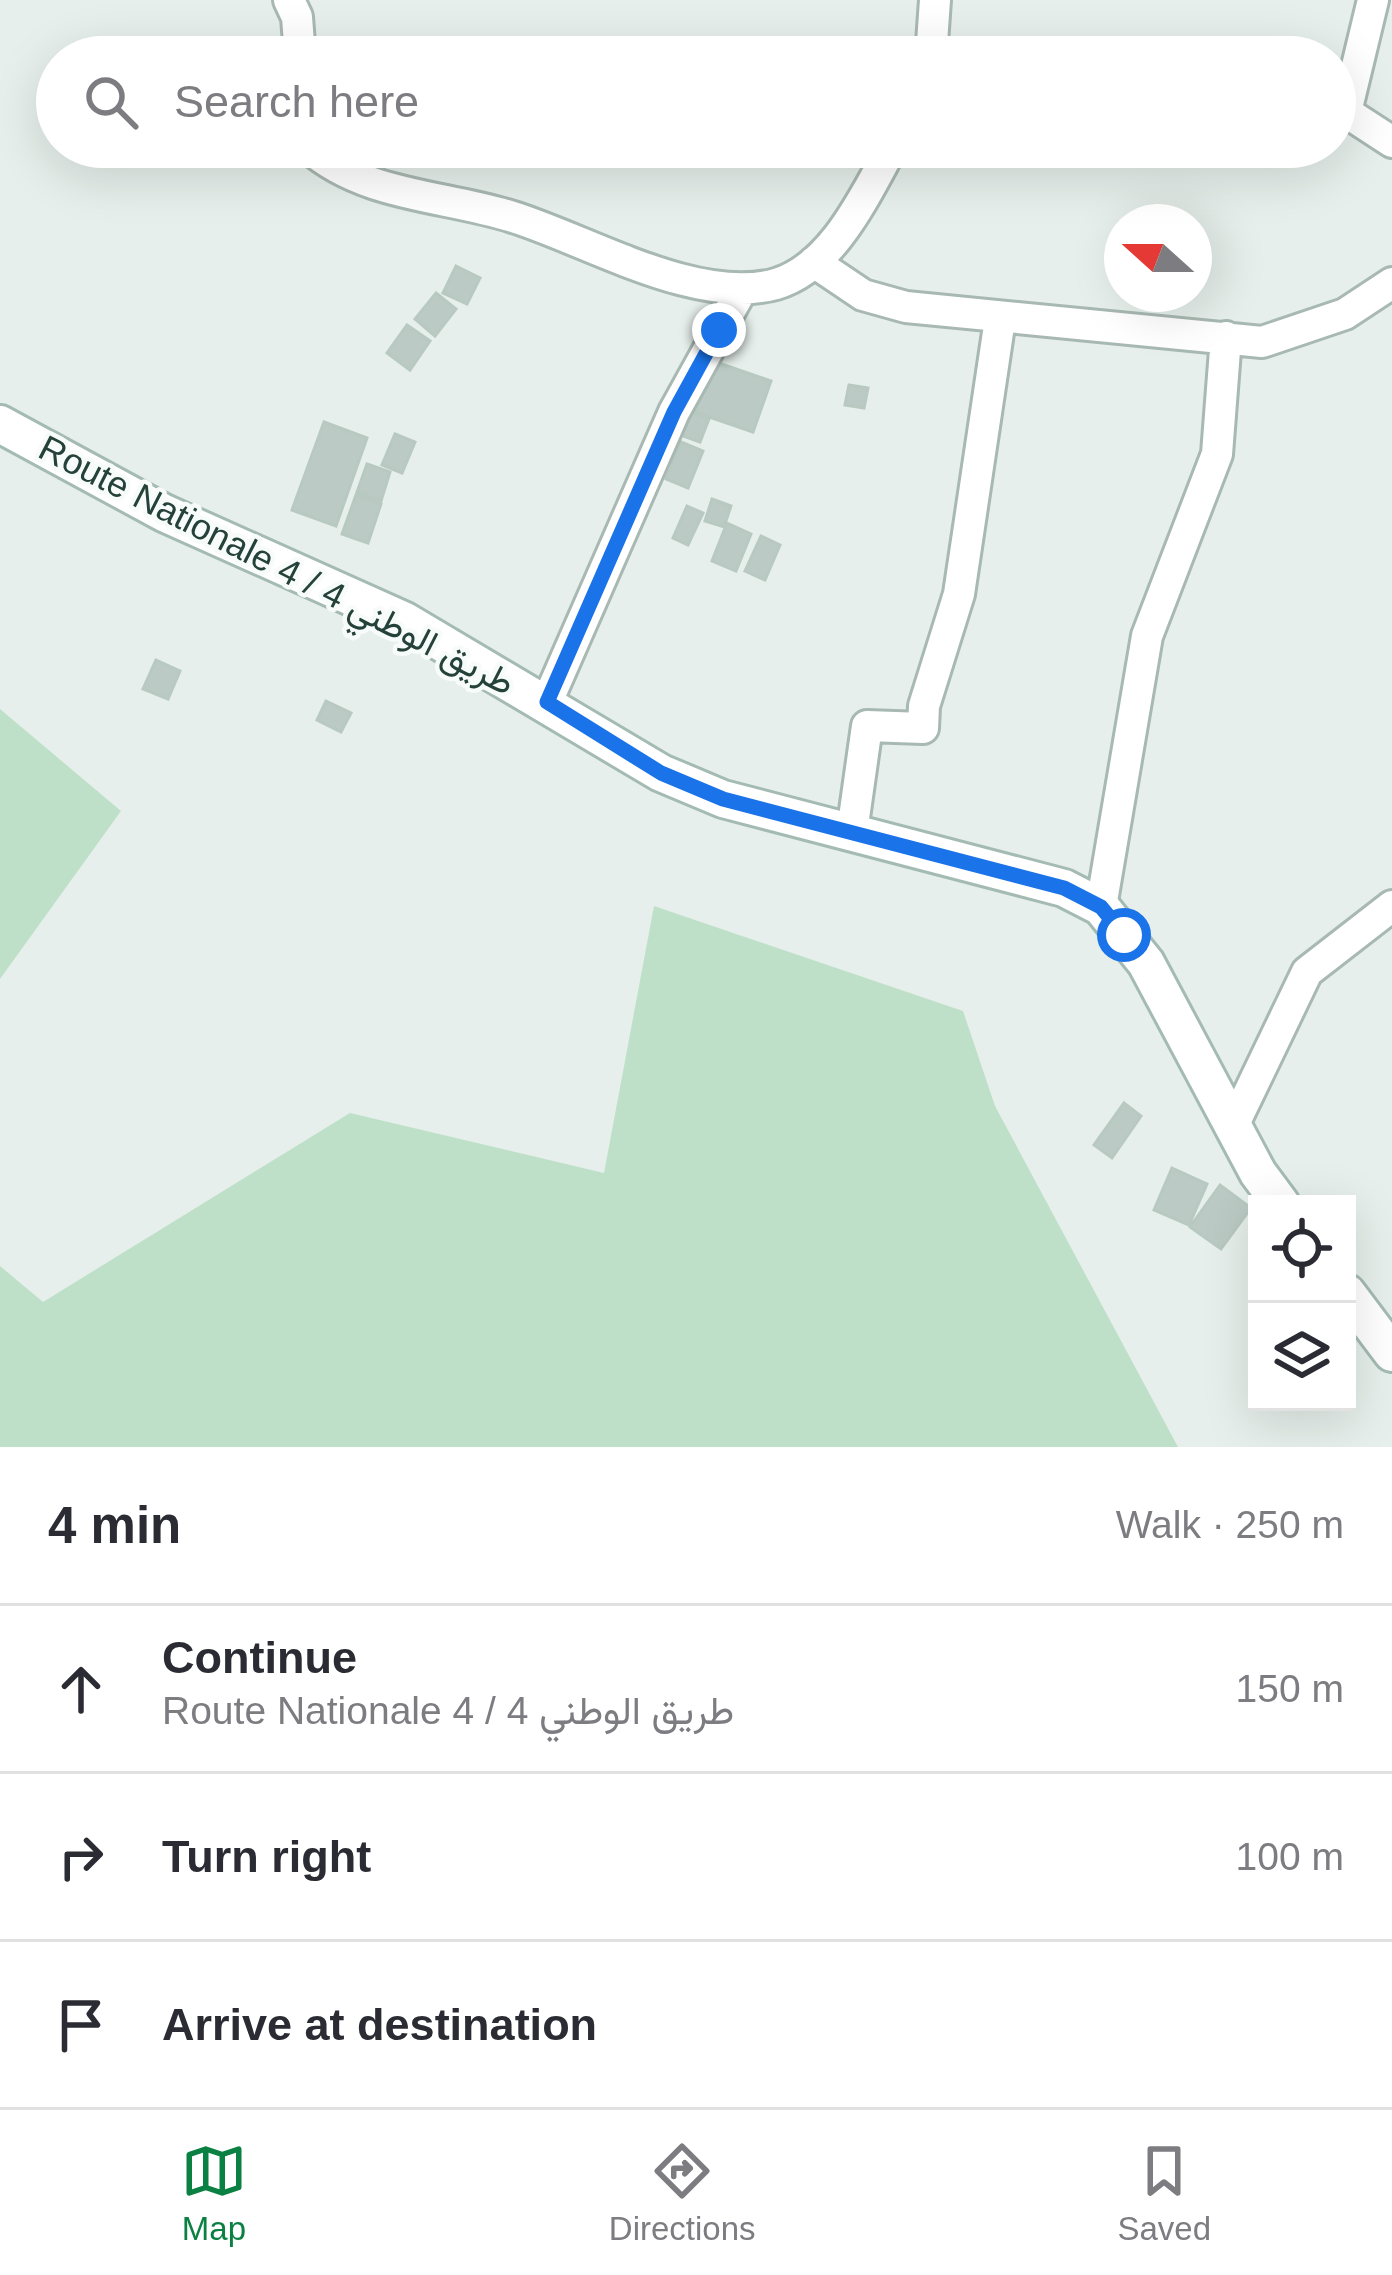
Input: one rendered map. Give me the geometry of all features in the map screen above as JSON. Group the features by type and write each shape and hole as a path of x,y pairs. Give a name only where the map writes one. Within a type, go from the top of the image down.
{"main road":[{"name":"Route Nationale 4 / طريق الوطني 4","path":"0,424 164,513 405,621 661,773 723,799 1064,888 1101,907 1146,963 1275,1195"},
{"path":"1354,1303 1392,1353"}],"street":[{"path":"289,0 298,36"},
{"path":"932,36 935,0"},
{"path":"1356,71 1373,0"},
{"path":"1356,119 1392,142"},
{"path":"349,168 403,196 509,216 564,235 609,259 742,290 779,283 814,262 850,219 880,168"},
{"path":"814,262 863,296 1000,319 1262,342 1345,314 1392,283"},
{"path":"547,702 674,412 742,290"},
{"path":"852,832 866,726 923,728 924,706 959,594 1000,319"},
{"path":"1101,907 1147,636 1217,454 1226,337"},
{"path":"1233,1126 1307,972 1392,906"}],"green space":[{"path":"0,709 121,811 0,979"},
{"path":"654,906 963,1011 995,1106 1178,1447 0,1447 0,1266 43,1302 350,1113 604,1173"}],"building":[{"path":"456,266 480,278 467,304 443,293"},
{"path":"436,293 456,309 435,336 415,319"},
{"path":"407,325 430,341 410,370 387,353"},
{"path":"707,359 771,381 753,432 689,410"},
{"path":"849,385 868,388 864,408 845,405"},
{"path":"686,411 709,419 700,442 678,434"},
{"path":"324,422 367,438 336,526 292,510"},
{"path":"395,434 415,442 402,473 382,465"},
{"path":"681,442 703,451 688,488 666,479"},
{"path":"367,464 390,472 381,501 357,492"},
{"path":"356,495 381,504 368,543 342,534"},
{"path":"712,499 731,506 724,527 705,521"},
{"path":"687,506 703,513 688,545 673,538"},
{"path":"727,523 751,534 736,571 712,561"},
{"path":"761,536 780,545 765,580 745,571"},
{"path":"156,660 180,671 168,699 143,689"},
{"path":"326,701 351,713 341,732 317,720"},
{"path":"1124,1103 1141,1116 1112,1158 1094,1145"},
{"path":"1172,1168 1207,1184 1189,1225 1154,1210"},
{"path":"1220,1185 1248,1206 1221,1249 1190,1227"}],"route":[{"path":"719,330 674,412 547,702 661,773 723,799 1064,888 1101,907 1124,935"}]}
